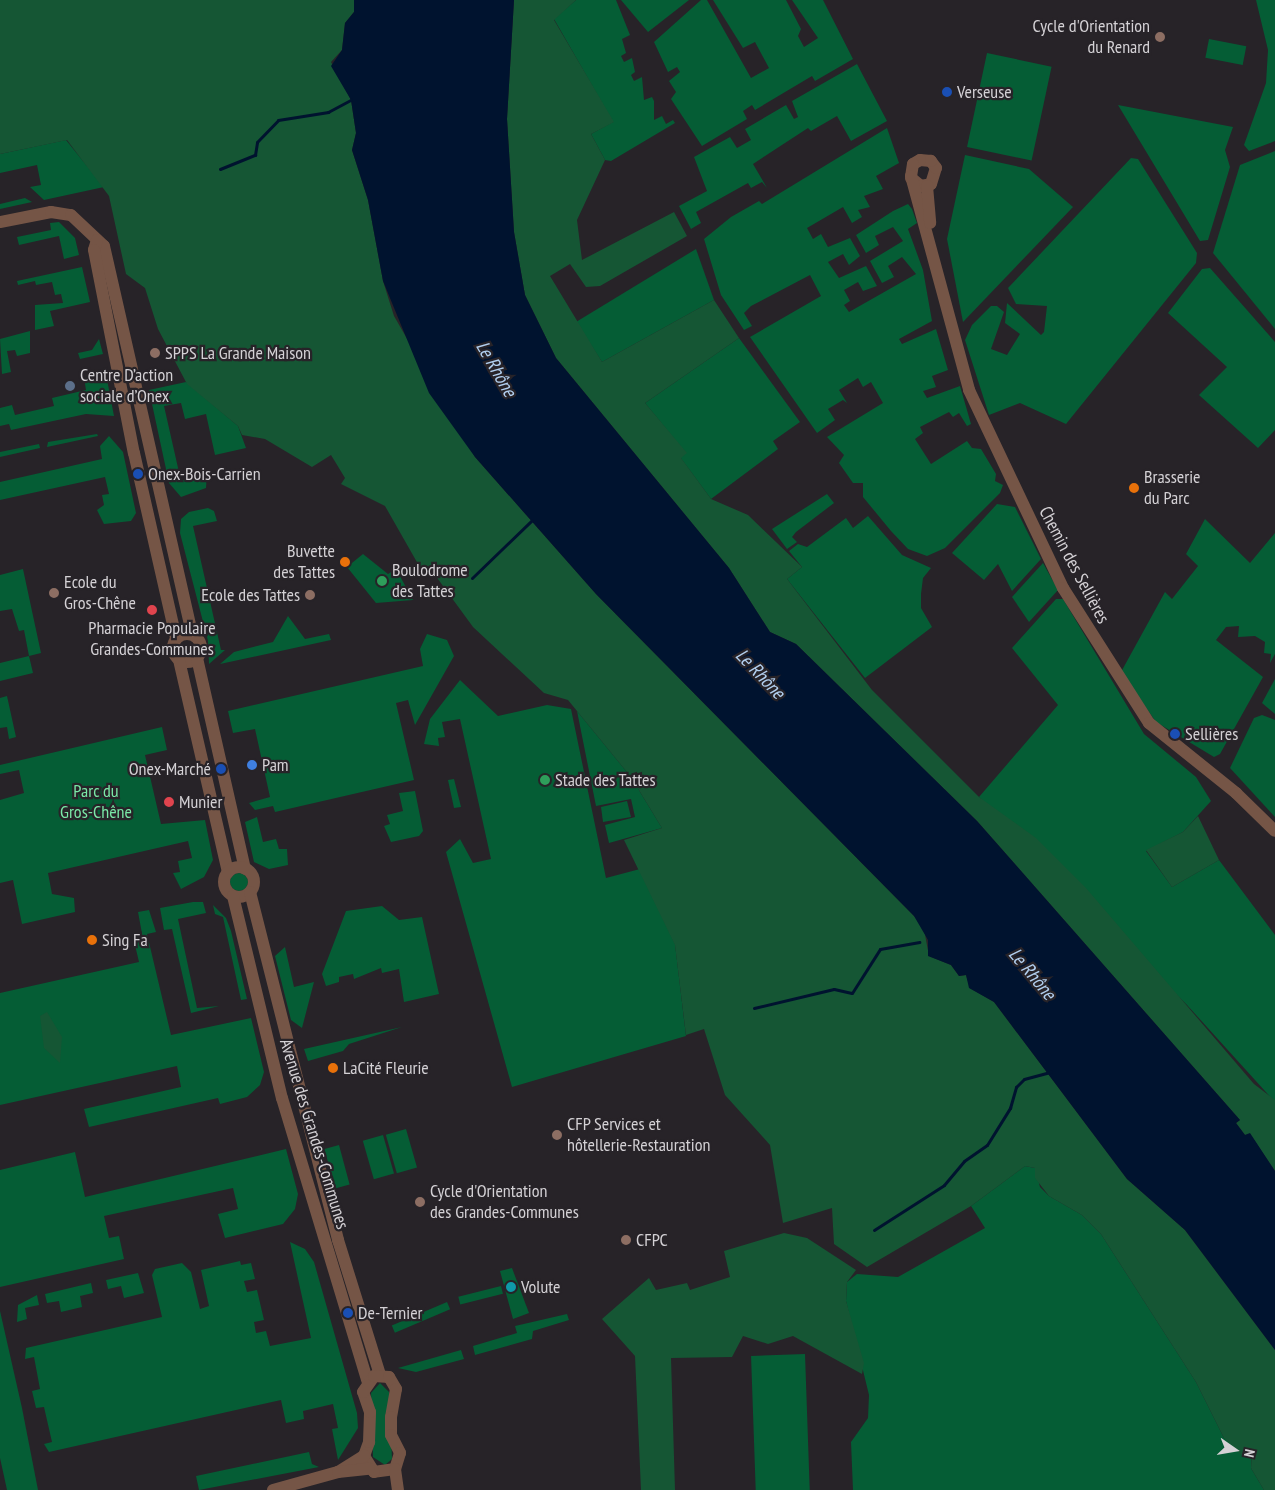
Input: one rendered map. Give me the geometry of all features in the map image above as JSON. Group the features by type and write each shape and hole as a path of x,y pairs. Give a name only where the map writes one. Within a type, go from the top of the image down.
{"street":[{"path":"915,161 931,161 937,176 926,186 911,178 915,161"},
{"name":"Chemin des Sellières","path":"911,178 980,419 1063,588 1149,723 1236,793 1275,831"},
{"name":"Chemin des Sellières","path":"926,186 933,257"},
{"path":"0,222 64,213 78,218 104,246 192,634 201,644 197,658 245,868 253,879 250,892 234,896 225,886 228,872 179,660 173,651 176,638 149,524 94,250 97,240"},
{"path":"149,524 166,520"},
{"path":"176,638 192,634"},
{"path":"179,660 197,658"},
{"path":"228,872 245,868"},
{"name":"Avenue des Grandes-Communes","path":"250,892 338,1240 380,1375 393,1380 396,1389 391,1417 391,1435 400,1453 396,1470 398,1490"},
{"name":"Avenue des Grandes-Communes","path":"234,896 282,1098 367,1380 362,1392 370,1412 370,1434 364,1456"},
{"path":"367,1380 380,1375"},
{"path":"338,1472 364,1456 374,1472 392,1490"},
{"path":"273,1490 338,1472 396,1470"}],"green space":[{"path":"0,0 354,0 354,12 345,23 342,50 331,62 351,100 356,133 352,150 368,200 383,281 394,316 475,457 596,594 914,916 924,929 929,956 951,965 959,976 966,975 970,988 994,1002 1127,1179 1185,1230 1275,1350 1275,1490 1264,1490 1251,1468 1252,1452 1241,1455 1224,1438 1196,1382 1101,1234 1082,1215 1049,1196 1035,1178 1035,1168 1025,1166 971,1206 867,1267 834,1244 832,1208 783,1223 770,1145 725,1095 704,1029 686,1035 675,945 624,840 662,828 631,777 568,700 544,693 473,627 435,575 422,571 385,506 341,484 345,478 331,455 312,467 265,439 242,435 238,426 187,384 158,329 145,288 126,274 109,196 67,140 0,154"},
{"path":"514,0 576,0 554,20 614,122 591,134 605,160 577,220 582,260 674,212 687,236 600,286 586,287 570,264 550,276 602,362 714,300 739,338 645,403 687,453 681,458 711,499 748,515 802,567 787,579 872,690 979,797 1036,838 1086,888 1254,1084 1275,1100 1275,1171 1250,1134 1245,1135 1236,1123 1240,1120 977,821 796,644 770,632 729,568 556,358 525,295 514,232 507,119"},
{"path":"576,0 616,0 630,35 622,39 626,53 621,56 624,62 632,58 635,72 631,75 634,81 642,77 644,100 652,97 654,101 654,120 662,116 666,124 673,120 675,123 611,161 605,160 591,134 613,122 554,19"},
{"path":"621,0 689,0 648,32"},
{"path":"701,0 707,0 751,78 769,68 755,42 743,48 713,0 786,0 801,29 798,36 804,47 818,38 792,0 823,0 853,59 815,81 812,76 755,110 752,105 743,111 747,119 702,146 671,99 676,92 669,81 680,72 677,67 668,72 654,42"},
{"path":"1256,0 1275,0 1275,141 1249,151 1244,145 1266,83 1268,50"},
{"path":"1209,39 1246,46 1243,65 1205,58"},
{"path":"987,53 1052,67 1032,161 967,147"},
{"path":"857,64 887,121 851,141 837,116 811,131 808,128 753,164 767,188 762,182 751,188 748,183 696,212 701,223 691,229 679,206 707,191 694,157 730,137 737,148 751,140 745,129 786,105 794,119 798,117 792,101"},
{"path":"1118,105 1233,127 1225,150 1230,167 1208,240 1200,241"},
{"path":"887,128 899,163 876,176 883,189 864,196 870,207 858,210 862,217 852,223 843,207 807,228 813,239 821,234 828,247 850,238 860,256 849,265 843,254 828,262 839,278 866,266 877,286 863,291 858,282 844,290 850,301 844,305 849,312 916,274 902,257 888,266 894,277 882,283 870,261 903,241 893,227 875,236 879,245 866,253 856,235 893,211 908,204 912,209 917,223 908,229 923,270 932,321 899,339 902,344 936,329 948,370 932,376 936,387 923,391 927,398 960,386 971,424 967,426 959,413 953,417 949,412 920,427 923,433 915,439 931,464 967,441 972,448 981,449 996,474 995,481 1003,485 1000,493 945,548 927,556 908,549 891,531 863,497 863,483 853,483 839,463 844,455 827,437 883,403 871,382 863,387 858,378 839,390 847,403 843,400 828,409 835,420 817,433 750,337 821,296 810,275 751,306 744,313 752,326 744,330 721,295 704,239 731,217 759,201 762,204"},
{"path":"66,140 104,187 44,200 30,187 41,185 37,165 0,173 0,154"},
{"path":"1275,151 1275,329 1213,253 1240,165"},
{"path":"965,155 1029,169 1073,207 963,322 947,239"},
{"path":"1131,158 1138,159 1197,253 1196,263 1066,424 1020,403 989,415 965,340 972,325 991,306 997,306 1004,312 991,349 1007,355 1020,334 1005,323 1007,303 1041,335 1044,332 1047,306 1016,304 1008,288"},
{"path":"25,198 32,202 0,209 0,204"},
{"path":"59,222 75,238 79,255 64,259 59,236 19,245 17,237 51,230 50,223"},
{"path":"696,249 714,300 602,362 576,322"},
{"path":"82,267 90,302 50,311 54,326 35,330 35,305 63,303 61,294 55,295 52,282 36,285 35,281 18,285 17,281"},
{"path":"1210,268 1275,342 1275,430 1258,448 1199,395 1227,367 1168,313 1202,269"},
{"path":"30,331 30,353 17,356 15,350 7,351 11,372 2,374 0,339"},
{"path":"739,338 800,422 773,441 778,449 711,499 680,457 686,453 645,403"},
{"path":"99,339 103,354 80,359 78,353 92,350"},
{"path":"106,374 114,416 86,414 11,430 9,424 0,426 0,408 12,405 15,415 54,406 52,398 86,390 84,378"},
{"path":"186,382 238,426 246,448 215,455 206,414 185,419 181,403 164,406 181,481 198,477 197,471 207,473 206,488 181,497 169,483 149,390"},
{"path":"97,434 98,436 47,447 48,442"},
{"path":"109,436 123,452 136,513 131,521 104,524 97,510 104,505 102,495 109,494 105,477 0,500 0,482 102,459 100,446"},
{"path":"39,444 40,448 0,457 0,452"},
{"path":"827,494 834,503 796,532 792,537 797,542 787,549 772,529"},
{"path":"997,504 1015,507 1041,559 1012,591 998,564 984,580 952,553"},
{"path":"208,508 214,511 217,521 193,526 221,650 225,650 209,664 208,641 180,533 181,519 189,512"},
{"path":"868,516 902,555 931,568 923,578 921,608 932,627 865,678 787,579 802,567 789,551 798,544 807,547 846,518 853,528"},
{"path":"1205,519 1250,563 1275,533 1275,654 1270,663 1271,654 1264,653 1265,642 1255,636 1238,637 1239,626 1226,627 1216,640 1263,677 1220,754 1214,757 1156,722 1121,672 1165,592 1172,599 1198,566 1186,554"},
{"name":"Boulodrome des Tattes","path":"363,554 388,574 396,569 413,600 376,603 347,567"},
{"path":"1043,563 1058,590 1029,622 1012,597"},
{"path":"23,569 41,653 29,656 24,630 19,631 12,609 0,611 0,575"},
{"path":"1056,599 1063,599 1144,734 1196,777 1211,801 1183,832 1146,851 1172,887 1219,860 1275,935 1275,1102 1187,1005 979,797 1058,705 1012,648"},
{"path":"288,616 305,639 329,634 331,640 220,664 234,652 273,642"},
{"path":"427,634 447,640 454,656 415,725 408,700 396,703 414,780 275,812 273,806 255,810 249,803 270,797 255,729 233,733 228,711 423,666 420,649"},
{"path":"29,656 33,673 0,681 0,663"},
{"path":"1275,679 1275,714 1262,703"},
{"path":"460,680 498,716 547,705 571,709 606,878 640,869 675,944 686,1036 512,1087 446,852 460,839 473,863 491,859 460,719 442,722 445,737 438,738 439,746 424,744 430,719"},
{"path":"7,696 16,737 9,739 7,727 0,728 0,698"},
{"path":"577,711 631,777 662,828 609,843 605,825 635,817 631,799 596,806"},
{"path":"1262,715 1275,720 1275,817 1230,768 1254,718"},
{"name":"Parc du Gros-Chêne","path":"162,727 167,750 145,755 161,824 205,820 213,860 204,877 181,889 173,873 180,872 178,861 192,858 188,841 48,873 52,894 74,898 75,912 22,924 13,880 0,883 0,800 24,793 19,770 0,774 0,765"},
{"path":"454,779 461,807 454,808 448,780"},
{"path":"415,791 423,831 419,836 391,842 384,826 390,824 387,815 403,811 399,793"},
{"path":"627,801 631,817 603,822 601,807"},
{"path":"1198,816 1219,860 1172,887 1146,850 1183,832"},
{"path":"257,817 263,842 276,839 279,849 287,849 288,865 269,869 254,862 245,822"},
{"path":"239,873 247,878 248,882 243,890 239,891 231,886 230,882 235,874"},
{"path":"203,902 206,913 178,919 197,1008 219,1006 191,1013 172,929 164,930 160,908"},
{"path":"213,905 226,918 231,931 247,999 241,1000 223,917 215,914"},
{"path":"382,906 399,920 422,917 439,994 404,1002 399,969 382,973 381,968 354,979 353,974 339,977 339,982 326,986 322,974 346,911"},
{"path":"149,910 156,932 147,934 171,1035 251,1018 264,1072 260,1085 247,1097 220,1104 218,1098 89,1127 84,1109 181,1087 177,1066 0,1105 0,993 139,962 134,941 143,939 138,912"},
{"path":"285,947 294,987 314,982 302,1028 291,1020 275,956"},
{"path":"47,1012 62,1037 60,1063 44,1048 40,1016"},
{"path":"402,1027 349,1044 343,1051 308,1061 304,1049"},
{"path":"406,1129 417,1167 397,1173 386,1135"},
{"path":"383,1135 394,1173 374,1179 363,1141"},
{"path":"339,1145 350,1185 335,1188 325,1149"},
{"path":"286,1149 298,1194 295,1209 283,1224 225,1238 218,1214 238,1209 233,1188 104,1216 109,1238 119,1236 124,1259 0,1287 0,1170 75,1152 85,1197"},
{"path":"1025,1166 1035,1168 1040,1187 1049,1196 1082,1215 1101,1234 1196,1382 1224,1438 1252,1452 1251,1468 1264,1490 853,1490 851,1442 868,1418 869,1395 846,1301 847,1282 857,1274 898,1277 985,1228 971,1206"},
{"path":"784,1233 807,1238 856,1270 847,1282 846,1301 864,1363 862,1374 793,1336 768,1344 743,1336 732,1357 671,1358 675,1490 641,1490 635,1356 602,1319 649,1278 656,1290 687,1283 690,1290 730,1277 724,1251"},
{"path":"290,1242 305,1249 314,1262 357,1413 358,1428 338,1460 332,1429 338,1428 333,1404 303,1411 304,1419 286,1423 281,1400 49,1452 44,1444 52,1442 44,1407 36,1408 32,1391 40,1389 34,1357 25,1359 26,1348 162,1317 152,1275 155,1269 182,1263 191,1272 200,1309 209,1306 201,1270 240,1261 241,1265 251,1263 255,1279 244,1281 247,1292 257,1290 264,1320 254,1322 256,1333 266,1331 270,1346 311,1338"},
{"path":"512,1268 529,1313 513,1319 500,1271"},
{"path":"138,1273 144,1293 124,1298 121,1286 108,1289 106,1280"},
{"path":"91,1283 93,1293 80,1296 82,1307 61,1312 59,1301 47,1303 45,1294"},
{"path":"501,1286 503,1294 460,1304 458,1297"},
{"path":"37,1295 39,1305 25,1308 27,1319 17,1322 18,1305"},
{"path":"447,1302 450,1309 395,1333 392,1325"},
{"path":"0,1311 38,1490 7,1490 0,1458"},
{"path":"567,1314 569,1320 533,1331 532,1339 475,1355 473,1346 517,1333 515,1326"},
{"path":"461,1350 464,1359 416,1372 398,1368"},
{"path":"805,1354 810,1490 756,1490 751,1356"},
{"path":"380,1383 389,1392 392,1459 385,1465 373,1457 371,1393"},
{"path":"309,1452 312,1464 319,1467 199,1490 196,1476"}],"water":[{"name":"Le Rhône","path":"354,0 514,0 507,119 514,232 525,295 556,358 729,568 770,632 796,644 977,821 1240,1120 1236,1123 1245,1135 1250,1133 1275,1171 1275,1350 1185,1230 1127,1179 994,1002 969,988 966,975 959,976 951,965 928,956 928,940 914,916 596,594 475,457 429,393 383,281 368,200 352,150 356,133 351,100 331,66 342,50 345,23 354,12"}],"waterway":[{"path":"220,169 255,155 257,142 278,120 328,112 351,100"},
{"path":"472,578 532,520"},
{"path":"754,1008 834,989 852,993 880,949 919,942"},
{"path":"874,1230 944,1185 964,1161 987,1145 1010,1108 1016,1087 1024,1079 1051,1072"}],"place":[{"name":"Cycle d'Orientation du Renard","path":"1160,37"},
{"name":"Verseuse","path":"947,92"},
{"name":"SPPS La Grande Maison","path":"155,353"},
{"name":"Centre D’action sociale d’Onex","path":"70,386"},
{"name":"Onex-Bois-Carrien","path":"138,474"},
{"name":"Brasserie du Parc","path":"1134,488"},
{"name":"Buvette des Tattes","path":"345,562"},
{"name":"Boulodrome des Tattes","path":"382,581"},
{"name":"Ecole du Gros-Chêne","path":"54,593"},
{"name":"Ecole des Tattes","path":"310,595"},
{"name":"Pharmacie Populaire Grandes-Communes","path":"152,610"},
{"name":"Sellières","path":"1175,734"},
{"name":"Pam","path":"252,765"},
{"name":"Onex-Marché","path":"221,769"},
{"name":"Stade des Tattes","path":"545,780"},
{"name":"Munier","path":"169,802"},
{"name":"Sing Fa","path":"92,940"},
{"name":"LaCité Fleurie","path":"333,1068"},
{"name":"CFP Services et hôtellerie-Restauration","path":"557,1135"},
{"name":"Cycle d'Orientation des Grandes-Communes","path":"420,1202"},
{"name":"CFPC","path":"626,1240"},
{"name":"Volute","path":"511,1287"},
{"name":"De-Ternier","path":"348,1313"}]}
